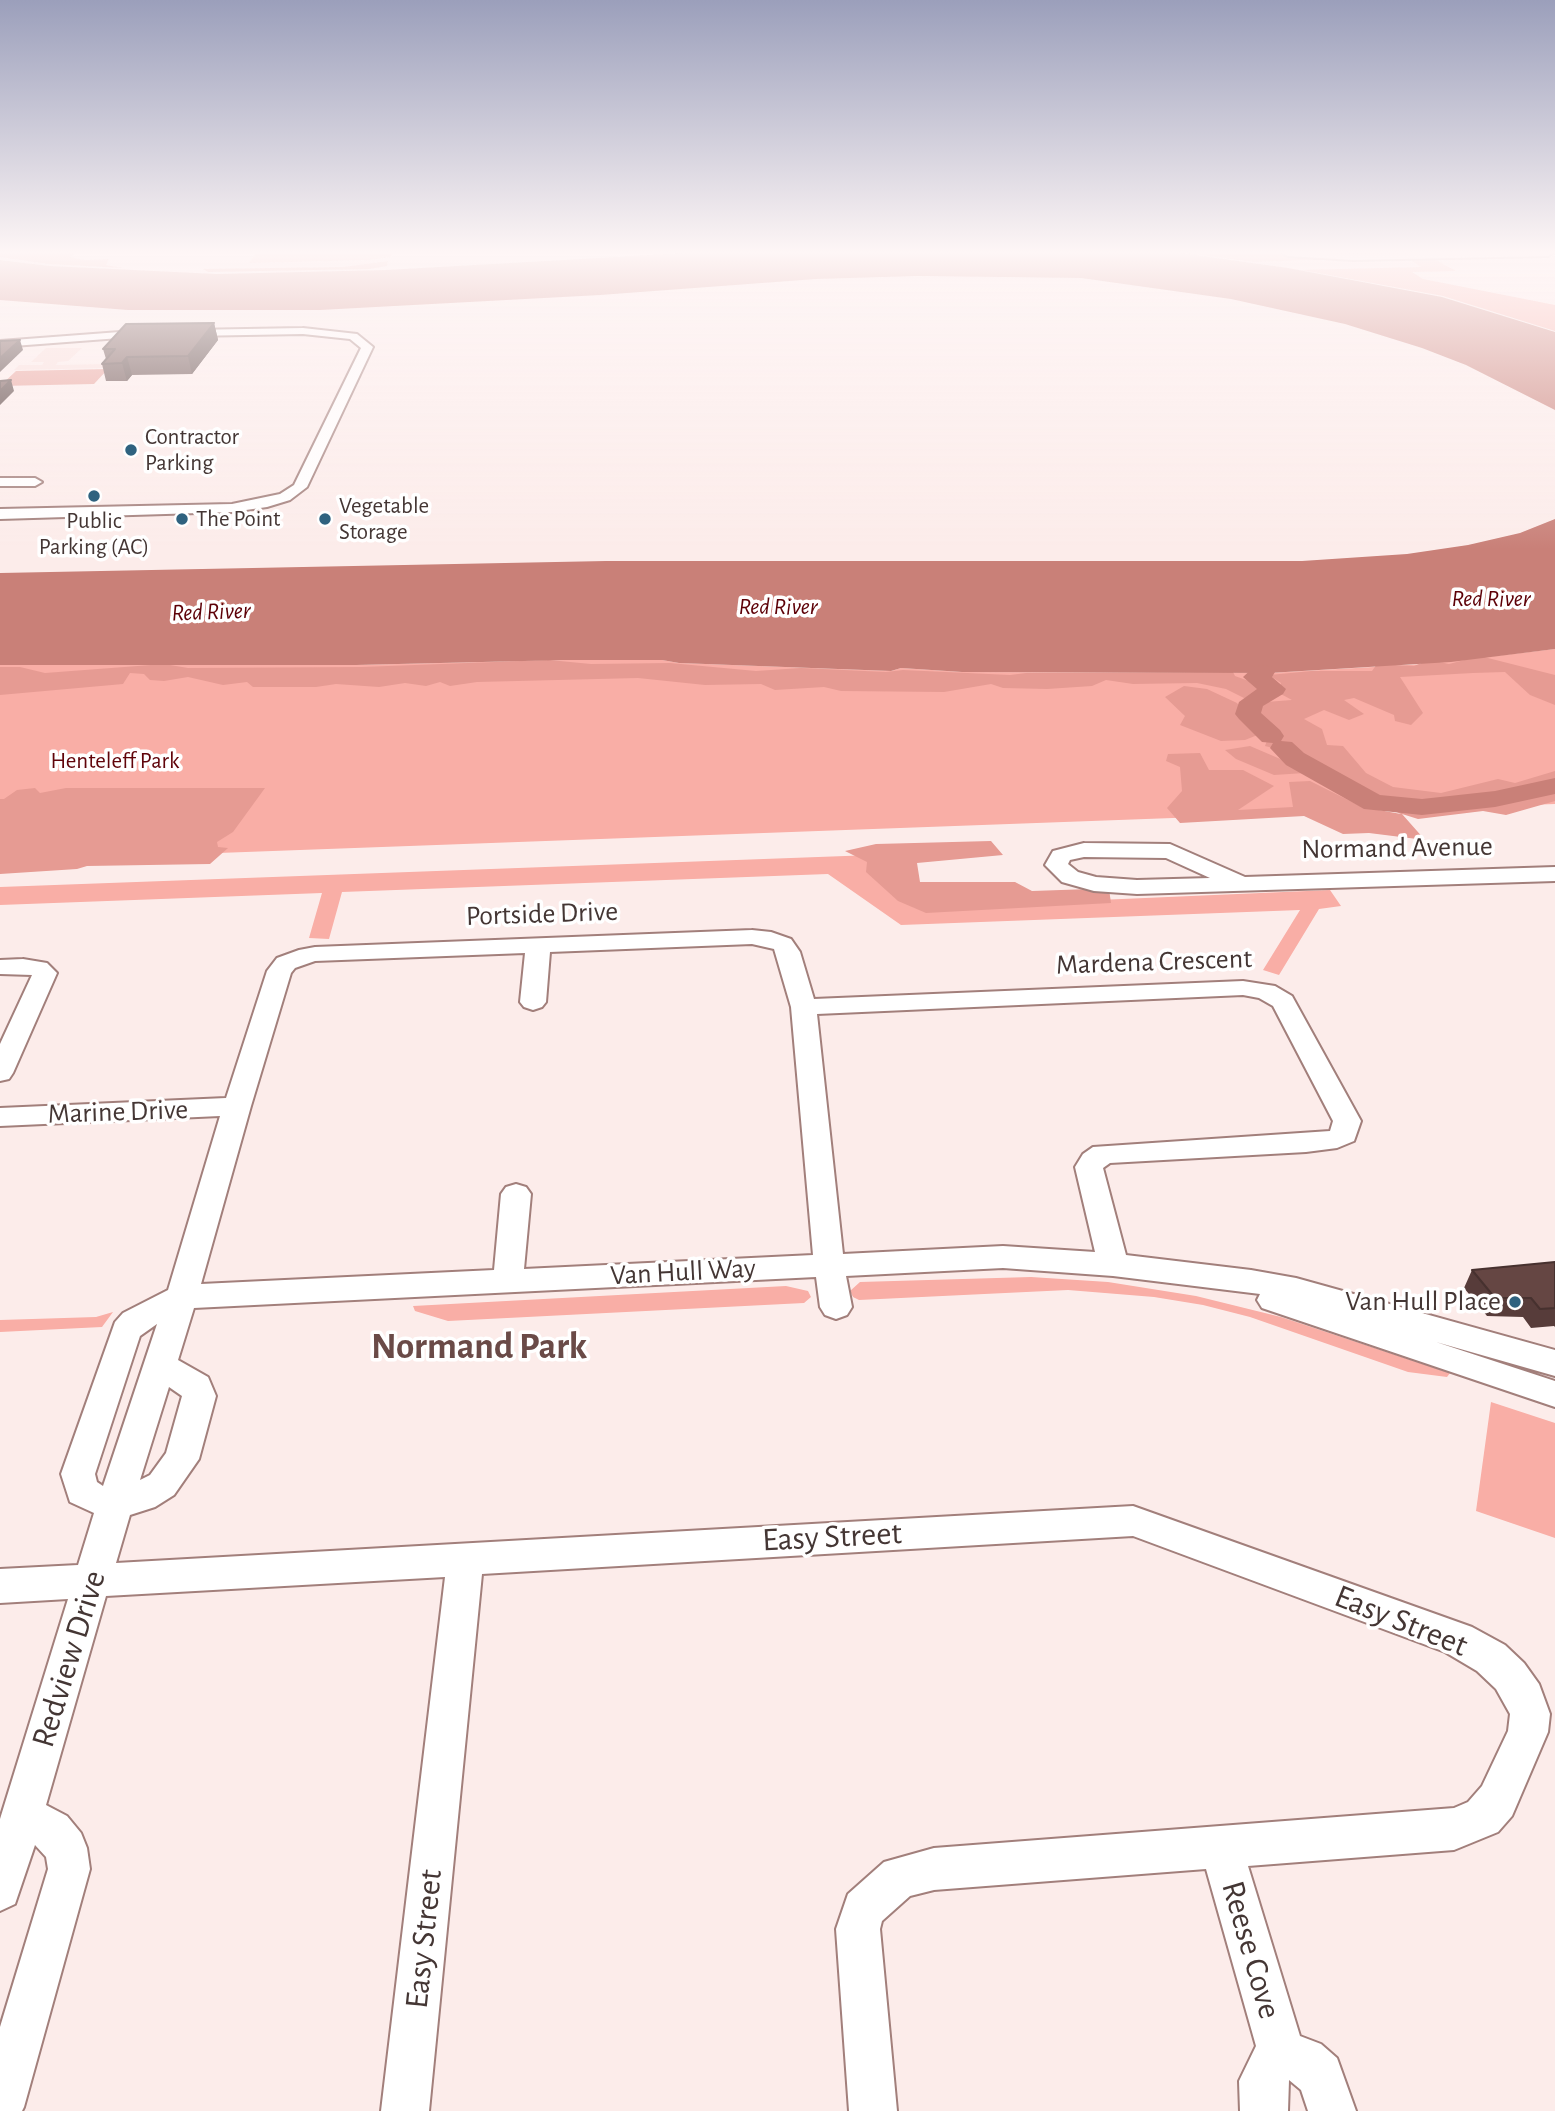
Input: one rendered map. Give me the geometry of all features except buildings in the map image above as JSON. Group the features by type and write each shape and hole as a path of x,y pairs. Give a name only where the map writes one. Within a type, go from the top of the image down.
{"street":[{"path":"0,514 232,508 267,503 285,497 300,486 366,352"},
{"path":"0,482 35,482"},
{"name":"Normand Avenue","path":"1240,883 1170,851 1084,850 1061,856 1056,866 1070,877 1094,884 1137,887 1555,874"},
{"name":"Portside Drive","path":"182,1297 279,971 286,963 315,954 771,939 783,944 788,952 804,1007 828,1265 836,1307"},
{"path":"533,1002 538,946"},
{"path":"0,967 38,968 45,974 0,1073"},
{"name":"Mardena Crescent","path":"804,1007 1243,988 1266,990 1283,1001 1347,1121 1344,1133 1337,1139 1306,1143 1103,1154 1089,1167 1113,1265"},
{"name":"Marine Drive","path":"0,1117 237,1107"},
{"path":"508,1280 516,1194"},
{"name":"Van Hull Way","path":"182,1297 1003,1257 1113,1265 1296,1290 1555,1363"},
{"name":"Van Hull Way","path":"1184,1273 1555,1394"},
{"path":"160,1366 196,1386 199,1395 182,1459 162,1485 143,1496 115,1503 96,1499 82,1491 78,1474 126,1331 134,1322 182,1297"},
{"name":"Redview Drive","path":"0,1889 115,1503 182,1297"},
{"name":"Easy Street","path":"0,1586 1133,1521 1458,1639 1491,1658 1510,1676 1525,1697 1530,1714 1528,1732 1497,1801 1483,1817 1454,1829 934,1869 899,1877 863,1909 858,1929 873,2111"},
{"name":"Easy Street","path":"405,2111 465,1559"},
{"path":"0,2107 69,1869 66,1849 52,1831 22,1815"},
{"name":"Reese Cove","path":"1220,1847 1282,2054"},
{"name":"Reese Cove","path":"1264,2111 1263,2081 1272,2063 1282,2054"},
{"name":"Reese Cove","path":"1282,2054 1304,2061 1320,2075 1332,2111"}],"shaded area":[{"path":"42,352 78,352 68,361 58,362 56,365 110,364 106,368 14,370 19,365 42,365 44,362 31,362"},
{"path":"108,369 94,384 0,386 16,371"},
{"path":"1480,656 1555,675 1555,705 1530,695 1505,672 1400,677 1423,713 1411,725 1395,721 1394,715 1354,698 1344,700 1364,714 1349,720 1324,710 1304,719 1322,729 1327,745 1343,746 1366,773 1393,787 1441,793 1498,779 1515,783 1555,771 1555,801 1506,815 1483,811 1418,819 1402,814 1425,840 1369,833 1343,834 1304,816 1180,823 1167,808 1182,791 1180,767 1166,761 1168,754 1200,753 1209,770 1243,770 1274,786 1238,810 1293,807 1289,782 1310,781 1362,807 1401,814 1389,808 1385,798 1305,756 1265,746 1271,730 1256,714 1266,702 1292,700 1279,693 1281,683 1269,675 1312,671 1372,671 1377,664 1414,666 1429,660 1449,664"},
{"path":"549,660 591,664 670,663 756,671 801,668 1010,675 1233,672 1235,676 1268,688 1262,694 1244,698 1226,689 1197,683 1133,684 1106,680 1092,686 1047,689 1003,688 991,684 944,692 841,691 824,687 775,690 761,684 705,685 638,678 477,682 450,686 440,682 426,686 405,683 379,687 336,684 316,687 253,687 247,682 223,685 188,677 150,680 144,674 130,673 123,684 0,695 0,667 20,667 45,673 164,664 188,668 361,667"},
{"path":"1184,686 1207,689 1237,703 1260,734 1245,740 1221,741 1180,725 1185,716 1165,697"},
{"path":"1250,746 1299,767 1305,773 1274,775 1236,759 1225,750"},
{"path":"35,788 40,793 66,788 265,788 233,832 217,842 218,847 228,848 210,864 87,866 0,874 0,799 17,790"},
{"path":"991,841 1003,855 917,863 920,882 1015,882 1032,891 1090,889 1108,882 1111,903 926,913 898,901 866,872 867,862 845,851 876,844"}],"green space":[{"name":"Henteleff Park","path":"1555,649 1555,804 0,861 0,665 356,665 662,660 679,663 891,671 901,668 962,672 1269,673 1425,664"},
{"path":"900,854 914,908 1330,890 1341,906 1319,909 1279,975 1263,970 1300,910 901,925 828,874 342,892 329,939 309,938 322,893 0,905 0,887"},
{"path":"1031,1277 1108,1282 1196,1296 1281,1317 1450,1373 1447,1377 1408,1372 1250,1317 1203,1305 1154,1297 1068,1290 859,1300 853,1297 850,1291 860,1282"},
{"path":"786,1286 808,1291 811,1297 804,1303 448,1321 415,1311 413,1306"},
{"path":"113,1312 102,1327 0,1332 0,1320 96,1317"},
{"path":"1491,1402 1555,1423 1555,1538 1476,1511"}],"water":[{"path":"1431,352 1555,352 1555,410 1466,365"},
{"name":"Red River","path":"1555,519 1555,649 1451,662 1269,673 962,672 901,668 891,671 679,663 662,660 356,665 0,665 0,573 606,561 1302,561 1407,554 1468,545 1520,533"}],"waterway":[{"path":"1263,672 1255,677 1274,689 1252,702 1248,714 1271,736"},
{"path":"1283,748 1295,759 1374,803 1422,807 1495,799 1555,786"}],"place":[{"name":"Contractor Parking","path":"131,450"},
{"name":"Public Parking (AC)","path":"94,496"},
{"name":"The Point","path":"182,519"},
{"name":"Vegetable Storage","path":"325,519"},
{"name":"Van Hull Place","path":"1515,1302"}],"district":[{"name":"Normand Park","path":"479,1347"}]}
